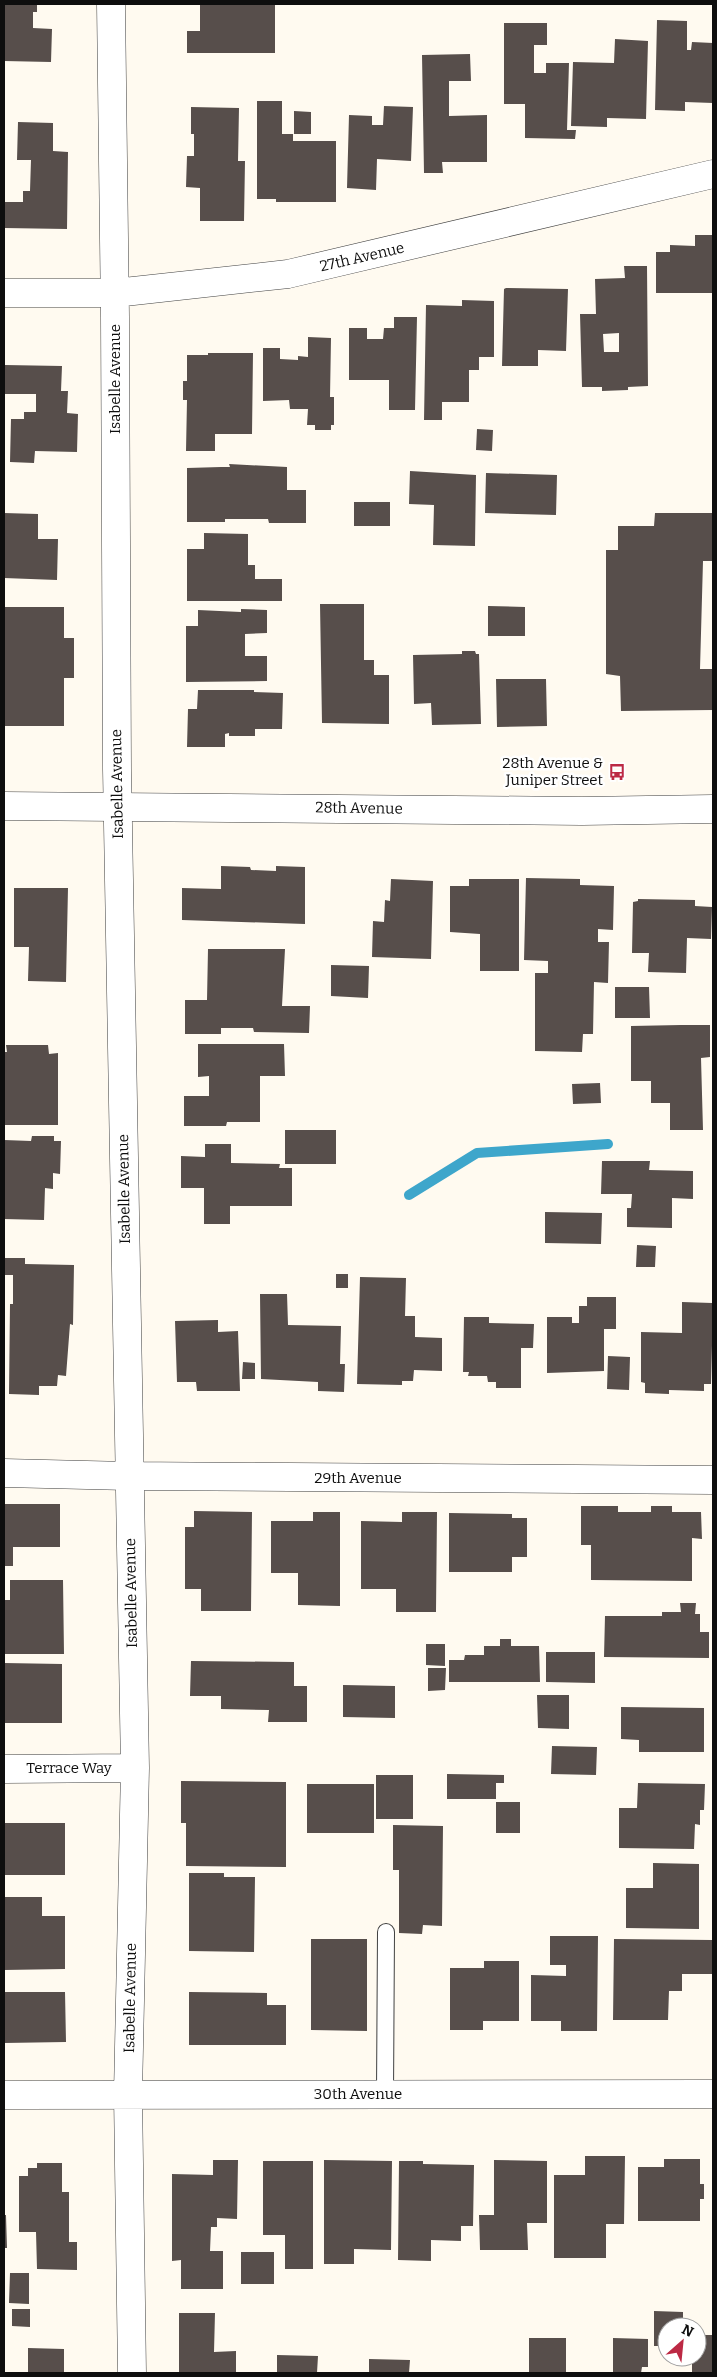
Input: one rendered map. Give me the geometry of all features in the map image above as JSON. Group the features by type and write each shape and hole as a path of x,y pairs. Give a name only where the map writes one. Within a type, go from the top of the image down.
{"street":[{"name":"Isabelle Avenue","path":"110,4 115,293 117,806 128,1476 135,1768 128,2094 132,2373"},
{"name":"27th Avenue","path":"4,293 115,293 288,274 713,174"},
{"name":"28th Avenue","path":"4,806 582,811 713,809"},
{"name":"29th Avenue","path":"4,1473 128,1476 713,1480"},
{"name":"Terrace Way","path":"4,1768 135,1768"},
{"name":"30th Avenue","path":"4,2095 713,2094"}],"lane":[{"path":"385,2094 386,1932"}],"building":[{"path":"4,4 37,4 37,12 33,12 33,28 52,29 51,62 4,61"},
{"path":"200,4 275,4 275,53 187,53 187,31 200,31"},
{"path":"657,20 687,21 687,50 691,50 692,42 713,43 713,103 685,102 685,111 655,110"},
{"path":"504,23 547,23 547,45 534,45 534,73 546,73 546,63 569,63 567,130 576,130 575,139 525,138 525,104 504,104"},
{"path":"615,39 648,41 646,119 607,118 607,127 571,126 573,62 614,63"},
{"path":"470,54 471,81 449,81 449,116 487,115 487,162 442,162 443,173 424,173 422,55"},
{"path":"257,101 282,101 282,134 293,134 293,141 336,141 336,202 276,202 276,199 257,199"},
{"path":"384,106 413,107 411,161 377,159 376,190 347,188 349,115 372,116 372,125 383,125"},
{"path":"191,107 239,108 238,161 245,161 244,221 200,221 200,188 186,187 187,156 194,156 194,134 191,134"},
{"path":"294,111 311,112 311,134 294,134"},
{"path":"18,122 53,123 53,151 68,152 67,229 4,228 4,202 23,202 23,191 30,191 31,160 17,160"},
{"path":"695,235 713,235 713,293 656,293 656,252 670,252 670,245 695,246"},
{"path":"624,266 647,266 648,386 628,387 628,390 602,391 602,387 582,387 580,314 596,314 595,279 625,278","holes":["619,333 619,352 604,352 603,334"]},
{"path":"504,289 568,289 566,351 538,350 538,366 502,366"},
{"path":"462,300 494,301 494,357 479,357 479,370 469,370 469,402 442,402 442,420 424,420 426,305 462,306"},
{"path":"394,317 417,317 415,410 389,410 389,380 349,380 349,328 367,328 367,339 383,339 384,328 394,328"},
{"path":"308,337 331,338 330,397 334,397 334,425 331,425 331,430 315,430 315,425 307,425 308,409 290,409 289,400 263,401 263,348 280,348 280,359 298,360 298,356 308,357"},
{"path":"208,353 253,353 252,434 215,434 215,451 186,451 187,400 183,400 183,381 187,381 187,355 208,355"},
{"path":"5,365 62,366 61,391 68,391 67,413 78,414 77,452 35,451 34,463 10,462 11,419 24,419 24,412 36,412 36,394 5,394"},
{"path":"477,429 493,430 492,451 476,450"},
{"path":"229,464 287,467 287,490 306,490 306,523 269,523 268,519 225,519 225,522 187,522 187,468 230,467"},
{"path":"410,471 476,475 475,546 433,545 434,505 409,504"},
{"path":"486,473 557,475 556,515 485,513"},
{"path":"354,502 390,502 390,526 354,526"},
{"path":"4,513 38,514 38,539 58,539 57,580 4,578"},
{"path":"655,513 713,513 713,561 703,561 700,669 713,669 713,710 621,711 620,676 606,674 606,550 618,550 618,526 654,526"},
{"path":"204,533 248,534 248,565 255,565 255,579 282,579 282,601 187,601 187,549 204,549"},
{"path":"320,604 364,604 364,660 374,660 374,675 389,675 389,724 322,723"},
{"path":"488,606 525,607 525,636 488,636"},
{"path":"4,607 64,607 64,638 74,638 74,678 64,678 64,726 4,726"},
{"path":"241,609 267,610 267,633 245,634 245,656 267,656 267,681 186,682 186,626 198,626 198,610 241,612"},
{"path":"462,651 475,651 476,654 479,654 481,724 432,725 431,703 414,704 413,655 462,654"},
{"path":"496,679 546,679 547,726 497,727"},
{"path":"198,690 254,690 254,692 283,693 282,729 255,729 255,736 229,736 229,733 225,734 225,747 187,747 188,709 197,709"},
{"path":"221,866 250,867 251,870 276,871 276,866 305,867 305,924 182,920 182,888 221,889"},
{"path":"526,878 580,879 580,885 614,886 613,930 598,929 598,942 609,942 608,983 594,982 593,1034 583,1034 582,1052 535,1051 535,973 548,973 548,961 524,960"},
{"path":"391,879 433,881 431,959 372,957 373,921 384,922 385,900 390,901"},
{"path":"469,879 519,879 519,971 480,971 480,934 450,932 450,886 469,886"},
{"path":"14,888 68,888 66,982 28,981 29,947 14,947"},
{"path":"638,899 695,900 695,906 712,907 711,939 687,938 686,973 648,972 649,953 632,953 633,902 638,901"},
{"path":"208,949 285,949 282,1006 310,1006 309,1033 254,1032 253,1028 221,1028 221,1034 185,1034 185,1000 207,1000"},
{"path":"331,965 369,966 368,998 331,996"},
{"path":"615,987 649,987 650,1018 615,1018"},
{"path":"710,1025 710,1057 701,1058 703,1130 670,1130 670,1103 651,1103 651,1081 631,1081 631,1026"},
{"path":"198,1044 284,1044 285,1076 260,1076 260,1122 227,1122 226,1126 184,1126 184,1096 209,1096 209,1076 198,1077"},
{"path":"6,1045 48,1045 49,1054 58,1053 58,1125 4,1125 4,1052 7,1052"},
{"path":"600,1083 601,1103 573,1104 572,1084"},
{"path":"285,1130 336,1130 336,1164 285,1164"},
{"path":"32,1136 54,1136 54,1141 61,1141 60,1174 53,1173 53,1189 45,1188 44,1220 4,1219 4,1140 31,1141"},
{"path":"205,1144 231,1144 231,1163 280,1164 279,1168 292,1168 292,1206 230,1206 230,1224 204,1224 204,1188 181,1188 181,1156 205,1157"},
{"path":"602,1161 650,1161 649,1170 693,1171 693,1199 672,1198 672,1228 627,1227 627,1208 631,1208 632,1194 601,1194"},
{"path":"545,1212 602,1213 601,1244 545,1243"},
{"path":"637,1245 656,1246 655,1267 636,1267"},
{"path":"5,1258 25,1258 25,1264 74,1265 73,1325 70,1324 66,1376 58,1375 57,1386 39,1386 39,1395 9,1394 10,1304 13,1304 13,1275 5,1275"},
{"path":"336,1274 348,1274 348,1288 336,1288"},
{"path":"360,1277 406,1278 405,1316 415,1316 415,1337 442,1338 442,1371 414,1370 413,1381 402,1381 402,1385 357,1384"},
{"path":"260,1294 287,1294 288,1325 341,1326 340,1364 345,1364 344,1392 318,1391 318,1382 261,1379"},
{"path":"587,1297 616,1297 616,1329 604,1329 604,1371 547,1373 547,1317 572,1317 572,1323 579,1323 579,1306 587,1306"},
{"path":"682,1302 712,1303 711,1384 704,1384 704,1391 669,1390 669,1394 645,1393 645,1383 641,1382 641,1332 682,1333"},
{"path":"464,1317 489,1317 489,1323 534,1324 533,1348 521,1348 521,1388 496,1388 496,1382 488,1382 487,1376 468,1376 469,1372 463,1372"},
{"path":"218,1320 218,1332 238,1331 240,1391 197,1391 196,1382 177,1382 175,1321"},
{"path":"608,1356 630,1357 629,1390 607,1389"},
{"path":"243,1362 255,1363 255,1379 242,1379"},
{"path":"4,1504 60,1504 60,1547 13,1547 13,1566 4,1566"},
{"path":"581,1506 618,1506 618,1512 651,1512 651,1506 672,1506 672,1512 701,1512 702,1539 692,1538 692,1581 591,1580 591,1545 581,1545"},
{"path":"194,1511 252,1512 251,1611 201,1611 201,1589 185,1589 185,1527 194,1527"},
{"path":"313,1512 340,1512 340,1606 298,1605 298,1573 271,1573 271,1521 313,1521"},
{"path":"402,1512 437,1512 436,1612 396,1612 396,1589 361,1589 361,1521 402,1522"},
{"path":"449,1513 512,1514 512,1518 527,1518 527,1557 512,1557 512,1572 449,1572"},
{"path":"10,1580 63,1580 64,1654 4,1654 4,1600 10,1600"},
{"path":"680,1603 696,1603 695,1614 700,1614 700,1632 709,1632 709,1658 604,1657 605,1616 662,1616 662,1612 681,1612"},
{"path":"500,1639 511,1639 511,1646 539,1646 540,1682 449,1682 449,1660 464,1660 465,1655 484,1655 484,1646 500,1646"},
{"path":"426,1644 445,1644 445,1666 426,1665"},
{"path":"546,1652 595,1652 595,1683 546,1682"},
{"path":"191,1661 294,1662 294,1686 307,1686 307,1722 268,1722 269,1710 221,1709 221,1696 190,1696"},
{"path":"4,1663 62,1664 62,1723 4,1723"},
{"path":"428,1668 446,1668 445,1690 428,1691"},
{"path":"343,1685 395,1686 395,1718 343,1717"},
{"path":"537,1695 569,1695 569,1729 538,1728"},
{"path":"621,1707 704,1708 704,1752 639,1752 639,1740 621,1739"},
{"path":"552,1746 597,1747 596,1775 551,1774"},
{"path":"447,1774 504,1775 504,1783 496,1783 496,1799 447,1799"},
{"path":"376,1775 413,1775 413,1819 376,1819"},
{"path":"181,1781 286,1782 286,1867 186,1866 186,1823 181,1823"},
{"path":"638,1783 705,1784 704,1810 700,1810 700,1825 695,1824 694,1849 619,1848 619,1808 637,1808"},
{"path":"307,1784 374,1784 374,1833 307,1833"},
{"path":"496,1802 520,1802 520,1833 496,1833"},
{"path":"4,1823 65,1823 65,1875 4,1875"},
{"path":"393,1825 443,1826 442,1926 423,1925 422,1934 399,1933 399,1870 393,1870"},
{"path":"653,1863 699,1864 699,1929 626,1928 626,1888 653,1888"},
{"path":"189,1873 224,1873 224,1877 255,1877 254,1952 189,1951"},
{"path":"4,1897 42,1897 42,1916 65,1916 65,1969 4,1970"},
{"path":"550,1936 598,1936 597,2031 561,2031 561,2021 531,2021 531,1975 566,1976 566,1965 550,1965"},
{"path":"311,1939 367,1939 367,2031 311,2030"},
{"path":"614,1939 712,1940 712,1974 682,1974 682,1991 669,1991 668,2020 613,2020"},
{"path":"484,1961 519,1961 519,2021 483,2021 483,2030 450,2030 450,1968 484,1968"},
{"path":"5,1992 65,1992 66,2042 4,2043"},
{"path":"189,1992 267,1993 267,2005 286,2005 286,2045 189,2045"},
{"path":"585,2156 625,2156 624,2224 606,2224 606,2258 554,2258 554,2175 585,2175"},
{"path":"664,2159 700,2159 700,2184 704,2184 704,2199 700,2199 700,2221 638,2221 638,2167 664,2167"},
{"path":"213,2160 238,2160 237,2219 217,2218 217,2227 211,2227 210,2251 223,2251 223,2289 181,2289 181,2260 172,2261 172,2174 213,2175"},
{"path":"324,2160 392,2161 391,2250 354,2249 354,2264 324,2264"},
{"path":"494,2160 547,2161 547,2223 527,2223 528,2250 480,2250 479,2215 494,2215"},
{"path":"263,2161 313,2161 313,2269 285,2269 285,2235 263,2235"},
{"path":"399,2161 423,2161 423,2164 474,2165 473,2226 461,2226 461,2241 431,2240 431,2261 398,2260"},
{"path":"37,2163 62,2163 62,2192 69,2192 69,2242 77,2242 77,2270 37,2269 36,2232 19,2232 19,2176 28,2176 28,2168 37,2168"},
{"path":"4,2215 6,2215 7,2248 4,2248"},
{"path":"241,2252 274,2252 274,2284 241,2284"},
{"path":"10,2273 29,2273 29,2304 9,2303"},
{"path":"12,2309 30,2309 30,2327 12,2326"},
{"path":"654,2311 683,2312 683,2317 657,2317 657,2346 654,2346"},
{"path":"179,2313 215,2313 214,2352 236,2351 236,2373 179,2373"},
{"path":"707,2335 713,2335 713,2373 692,2373 692,2367 707,2367"},
{"path":"529,2338 566,2338 566,2373 529,2373"},
{"path":"613,2338 648,2339 648,2367 642,2367 641,2373 613,2373"},
{"path":"28,2348 64,2349 64,2373 28,2373"},
{"path":"277,2355 318,2356 317,2373 277,2373"},
{"path":"369,2359 410,2360 409,2373 369,2373"}],"waterway":[{"path":"409,1195 477,1153 608,1144"}],"place":[{"name":"28th Avenue & Juniper Street","path":"617,772"}]}
